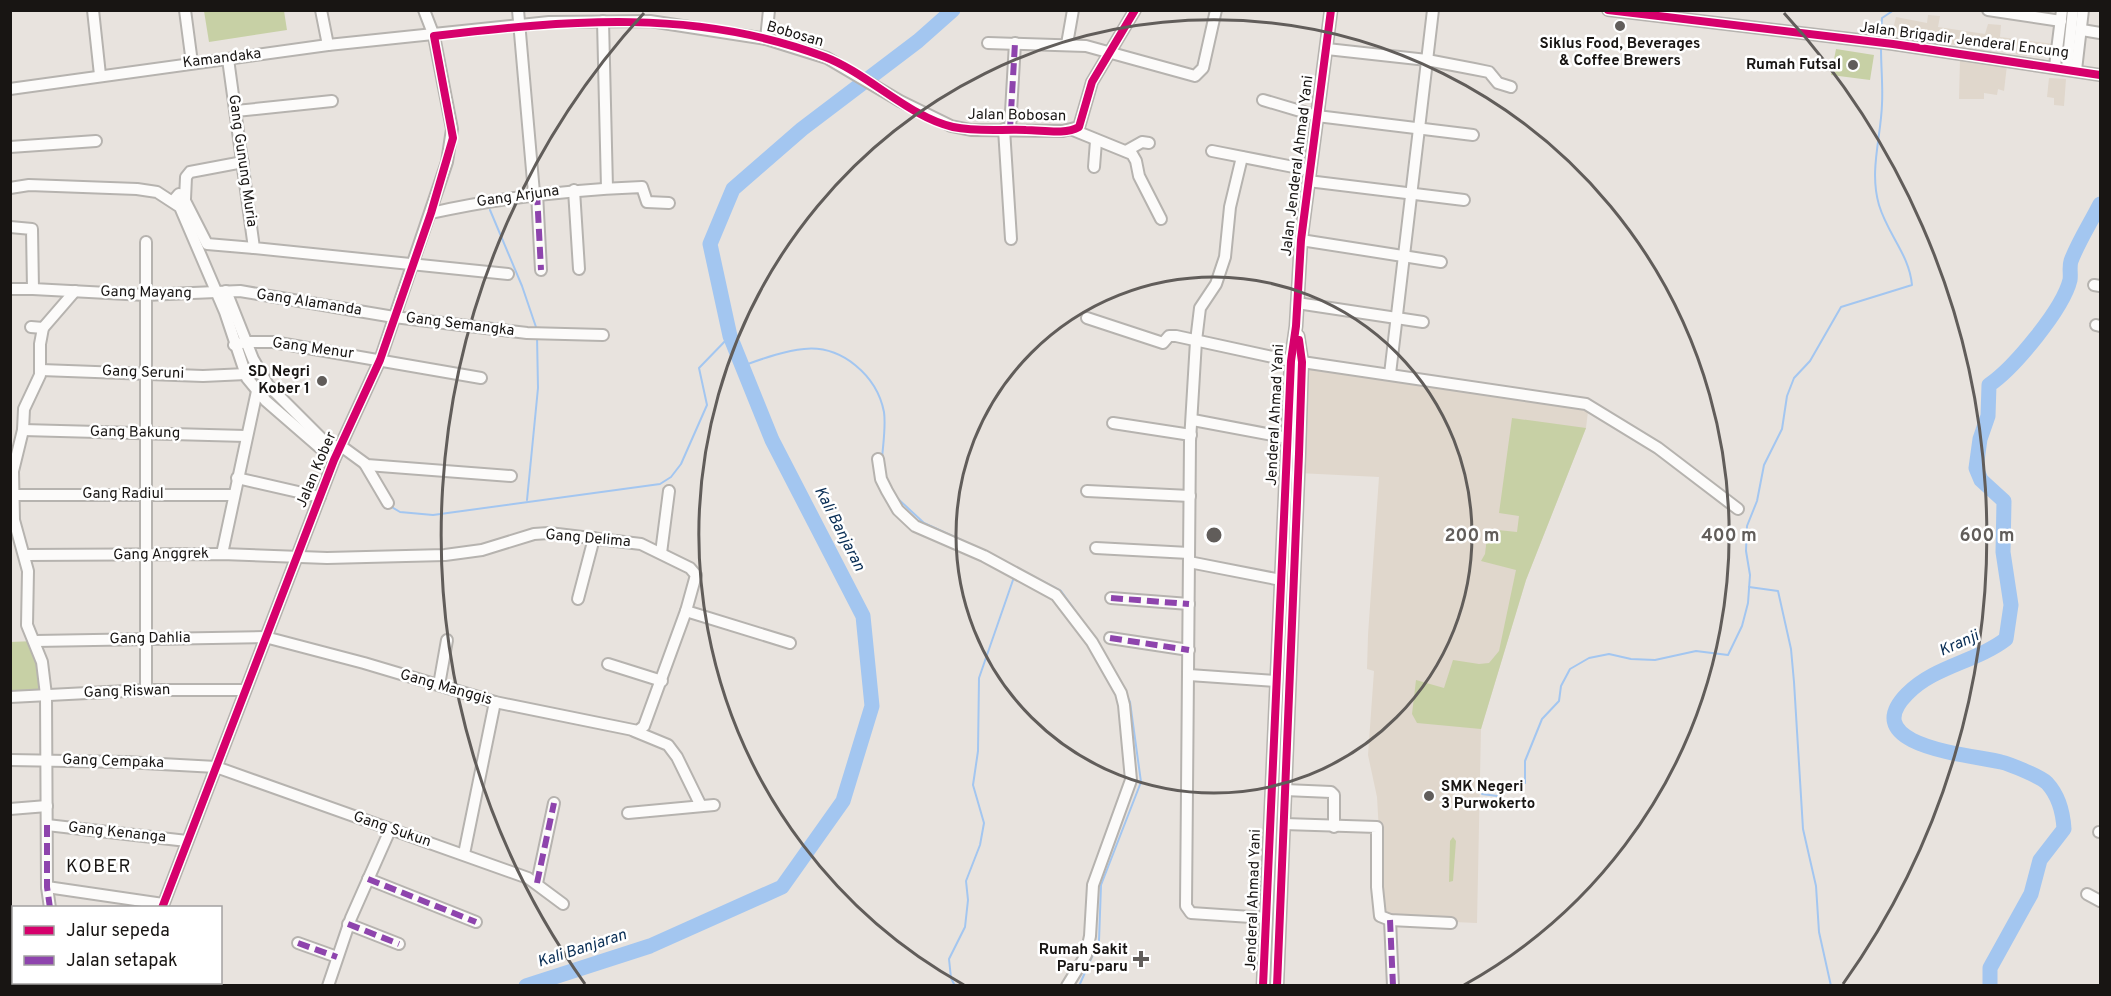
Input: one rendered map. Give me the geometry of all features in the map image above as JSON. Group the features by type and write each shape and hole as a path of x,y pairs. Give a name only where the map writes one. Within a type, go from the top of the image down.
{"main road":[{"name":"Jalan Jenderal Ahmad Yani","path":"1296,326 1300,240 1331,10"},
{"name":"Jenderal Ahmad Yani","path":"1277,986 1286,772 1296,326"},
{"name":"Jenderal Ahmad Yani","path":"1263,986 1288,438 1297,361"}],"street":[{"path":"93,10 100,75"},
{"path":"185,10 192,63"},
{"path":"321,10 328,45"},
{"name":"Jalan Kober","path":"162,906 296,556 338,451 380,360 431,213 453,138 434,36 423,10"},
{"path":"518,10 542,270"},
{"path":"766,39 769,10"},
{"path":"1067,44 1073,10"},
{"name":"Jalan Bobosan","path":"900,101 951,126 971,130 1073,130 1081,123 1092,82 1135,10"},
{"path":"987,43 1086,46 1195,76 1203,68 1216,10"},
{"path":"1390,374 1413,195 1418,130 1433,10"},
{"name":"Jalan Brigadir Jenderal Encung","path":"1608,10 1666,14 2055,66 2100,75"},
{"path":"1988,10 2062,16 2055,66"},
{"path":"2072,69 2073,10"},
{"path":"2072,69 2082,30 2082,10"},
{"path":"603,21 607,188"},
{"name":"Bobosan","path":"434,36 520,26 603,21 650,21 766,39 827,58 900,101"},
{"path":"2082,30 2100,33"},
{"name":"Kamandaka","path":"10,89 328,45 434,36"},
{"path":"1011,239 1007,129 1015,43"},
{"path":"1327,49 1427,60 1489,72 1498,83 1512,87"},
{"name":"Gang Gunung Muria","path":"228,59 254,248 508,273"},
{"path":"1263,100 1317,116 1473,135"},
{"path":"236,111 332,101"},
{"path":"1073,130 1132,154 1136,161 1138,176 1161,219"},
{"path":"10,147 96,141"},
{"path":"1094,167 1096,141"},
{"path":"1126,151 1142,142 1149,143"},
{"path":"1212,151 1308,176 1413,195 1464,200"},
{"path":"1242,157 1230,207 1225,257 1216,285 1200,308 1196,341 1191,435 1189,557 1187,911 1191,914 1266,918"},
{"path":"243,162 190,172 177,199 222,292 242,343 268,385 312,430 338,451"},
{"path":"10,188 29,185 137,189 157,192 177,199 207,244 254,248"},
{"name":"Gang Arjuna","path":"431,213 535,194 607,188 642,187 647,202 669,203"},
{"path":"574,190 579,269"},
{"path":"10,227 32,229 33,289"},
{"path":"1300,240 1441,262"},
{"path":"146,242 146,690"},
{"name":"Gang Mayang","path":"10,289 145,295 222,292"},
{"path":"50,906 46,887 46,694 42,662 26,615 28,584 25,555 16,532 13,471 23,430 24,409 40,370 40,344 43,328 75,291"},
{"name":"Gang Alamanda","path":"222,292 394,317"},
{"path":"1297,303 1423,322"},
{"name":"Gang Semangka","path":"394,317 527,333 603,335"},
{"path":"1087,318 1163,343 1171,335 1297,361 1390,374 1425,382 1586,404 1658,448 1738,509"},
{"path":"31,327 43,328"},
{"name":"Gang Menur","path":"242,343 273,342 481,378"},
{"path":"242,343 246,374 257,391 338,451 365,464 511,476"},
{"name":"Gang Seruni","path":"40,370 146,374 246,374"},
{"path":"222,554 257,391"},
{"path":"1193,420 1288,438"},
{"path":"1113,423 1191,435"},
{"name":"Gang Bakung","path":"23,430 246,436"},
{"path":"878,459 881,479 887,491 898,510 915,526 1031,580 1065,603 1110,670 1125,705 1130,760 1128,790 1093,885 1090,936 1086,955 1067,986"},
{"path":"365,464 388,503"},
{"path":"237,478 320,497"},
{"path":"661,553 669,491"},
{"path":"1086,491 1190,496"},
{"name":"Gang Radiul","path":"13,495 234,495"},
{"name":"Gang Delima","path":"296,556 445,555 482,550 534,534 549,533 641,544 690,568 696,575 662,681 644,726 631,730"},
{"path":"578,599 594,538"},
{"path":"1096,548 1189,557 1281,580"},
{"name":"Gang Anggrek","path":"25,555 296,556"},
{"path":"1111,598 1189,604"},
{"path":"686,611 790,643"},
{"name":"Gang Dahlia","path":"35,641 265,638"},
{"name":"Gang Manggis","path":"265,638 495,702 631,730 668,745 677,757 701,806"},
{"path":"1110,638 1189,650"},
{"path":"439,685 447,640"},
{"path":"608,664 662,681"},
{"path":"1189,675 1277,681"},
{"name":"Gang Riswan","path":"10,697 146,690 244,690"},
{"path":"464,854 495,702"},
{"name":"Gang Cempaka","path":"10,760 216,767"},
{"name":"Gang Sukun","path":"216,767 537,882 563,904"},
{"path":"1273,772 1286,772"},
{"path":"1285,790 1331,792 1334,795 1334,827"},
{"path":"537,882 554,803"},
{"path":"628,813 714,805"},
{"path":"10,809 47,806"},
{"path":"1284,824 1377,827 1377,887 1380,916 1390,920 1451,922"},
{"name":"Gang Kenanga","path":"47,825 187,841"},
{"path":"328,986 348,924 390,830"},
{"path":"368,879 476,922"},
{"path":"46,887 162,906"},
{"path":"1267,892 1281,893"},
{"path":"2087,894 2100,901"},
{"path":"1390,920 1393,986"},
{"path":"348,924 399,944"},
{"path":"298,943 337,957"}],"shaded area":[{"path":"1928,15 1940,16 1938,27 1985,34 1988,24 2001,25 2000,37 2054,44 2054,55 2036,53 2037,50 2028,48 2027,56 2016,54 2017,46 1968,39 1966,46 1948,44 1949,36 1917,30 1915,36 1892,33 1896,17 1927,23"},
{"path":"1960,59 2007,65 2004,91 1998,89 1997,95 1984,93 1984,99 1959,99"},
{"path":"2049,78 2066,79 2064,106 2054,105 2054,98 2047,97"},
{"path":"1302,362 1589,403 1586,428 1526,580 1481,729 1477,923 1384,919 1377,797 1368,755 1374,671 1367,669 1379,477 1298,473"}],"green space":[{"path":"204,11 284,11 287,30 209,42"},
{"name":"Rumah Futsal","path":"1836,49 1874,55 1870,80 1831,75"},
{"path":"1512,418 1586,428 1526,580 1481,729 1417,723 1412,714 1416,680 1444,688 1453,660 1479,664 1489,663 1499,651 1516,570 1481,561 1485,554 1488,529 1517,532 1519,516 1499,513"},
{"path":"35,641 43,695 11,695 10,642"},
{"path":"1453,837 1456,841 1453,881 1449,882 1450,841"}],"waterway":[{"name":"Kali Banjaran","path":"526,986 650,946 782,887 843,801 872,706 863,616 772,440 730,336 710,244 733,189 802,129 918,41 953,10"},
{"path":"1881,34 1882,18 1894,10"},
{"path":"1482,794 1497,796 1525,783 1525,761 1542,719 1559,701 1561,686 1570,669 1589,658 1609,654 1631,659 1655,660 1696,651 1728,655 1742,626 1748,603 1750,575 1746,551 1747,526 1757,501 1764,465 1782,429 1787,396 1794,378 1810,361 1841,307 1912,285 1907,264 1883,216 1876,192 1875,167 1882,97 1881,48"},
{"name":"Kranji","path":"1990,986 1990,968 2031,894 2040,860 2064,829 2060,804 2055,793 2039,777 2011,765 1946,751 1907,737 1896,726 1895,712 1907,694 1930,677 2006,639 2011,605 2003,552 2004,501 1981,480 1976,468 1980,439 1988,416 1989,385 2024,352 2058,306 2070,280 2070,263 2100,204"},
{"path":"490,210 522,286 537,330"},
{"path":"202,245 215,276"},
{"path":"527,500 538,388 537,336"},
{"path":"390,506 400,512 433,515 660,484 671,477 681,464 707,405 699,368 730,336"},
{"path":"742,366 780,353 804,349 832,352 844,358 866,375 880,399 885,418 882,459"},
{"path":"896,497 924,523 974,546"},
{"path":"987,552 1061,591 1079,616"},
{"path":"955,986 951,978 949,959 965,927 968,900 966,881 980,845 984,823 973,785 978,751 979,678 1013,580"},
{"path":"1749,587 1778,591 1791,649 1803,829 1816,886 1819,932 1831,986"},
{"path":"1079,986 1099,941 1101,885 1141,782 1130,702 1114,671"}],"marked path":[{"path":"1010,129 1015,43"},
{"path":"537,193 541,270"},
{"path":"1111,598 1189,604"},
{"path":"1110,638 1189,650"},
{"path":"537,883 554,803"},
{"path":"47,825 47,887 50,906"},
{"path":"368,879 476,922"},
{"path":"1390,920 1393,986"},
{"path":"348,924 399,944"},
{"path":"298,943 337,957"}],"cycle path":[{"path":"163,906 334,460 380,360 431,213 453,138 434,36 533,26 631,22 728,31 777,41 825,57 857,73 920,114 953,127 980,130 1060,131 1079,127 1092,82 1135,10"},
{"path":"1263,986 1291,361 1296,326 1301,240 1331,10"},
{"path":"1608,10 1893,44 2100,75"},
{"path":"1277,986 1299,454 1302,362 1299,340"}],"place":[{"name":"Siklus Food, Beverages & Coffee Brewers","path":"1620,26"},
{"name":"Rumah Futsal","path":"1853,65"},
{"name":"SD Negri Kober 1","path":"322,381"},
{"name":"SMK Negeri 3 Purwokerto","path":"1429,796"},
{"name":"Rumah Sakit Paru-paru","path":"1141,959"}],"district":[{"name":"KOBER","path":"99,867"}]}
